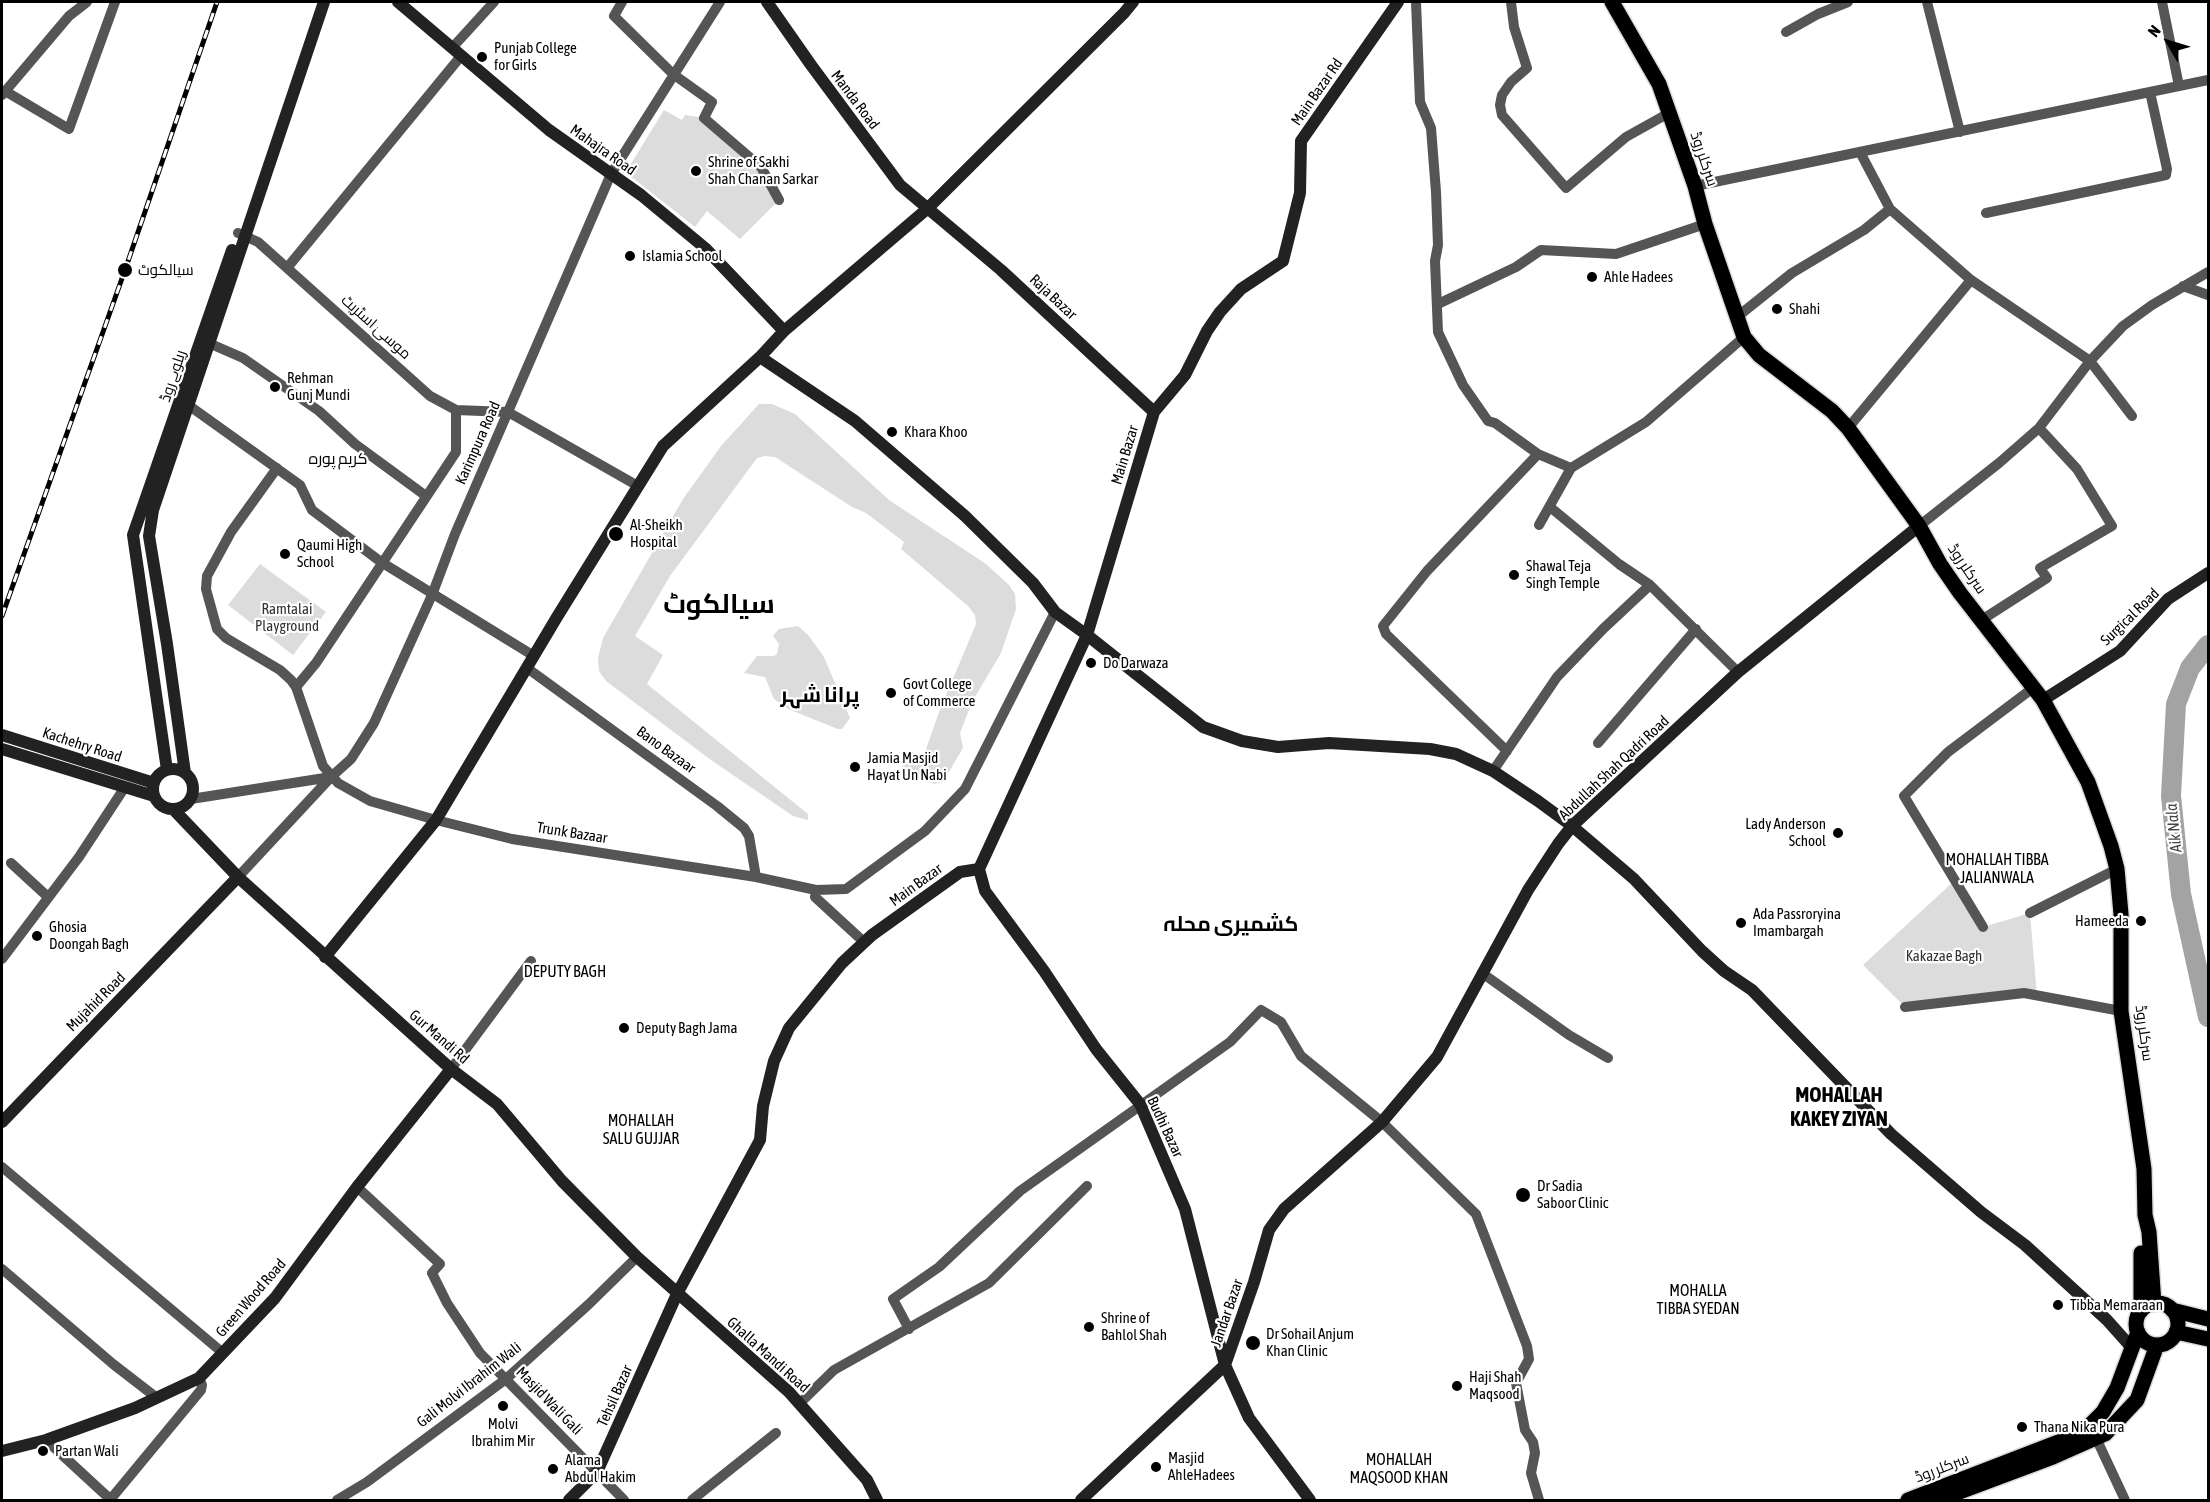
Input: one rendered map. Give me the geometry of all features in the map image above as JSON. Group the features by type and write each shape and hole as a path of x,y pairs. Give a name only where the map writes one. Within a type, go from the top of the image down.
{"main road":[{"name":"سرکلر روڈ","path":"1612,2 1659,84 1744,337 1759,355 1832,411 1848,428 1919,526 1940,564 1980,621 2043,700 2088,782 2117,869 2121,914 2121,1011 2144,1169 2145,1215 2149,1232 2147,1308"},
{"path":"2172,1310 2177,1322 2176,1332 2169,1341 2157,1345 2145,1342 2138,1332 2136,1322 2147,1308 2161,1304 2172,1310 2203,1317"},
{"name":"سرکلر روڈ","path":"1908,1500 2074,1436 2090,1425 2103,1412 2117,1388 2138,1332"},
{"path":"2176,1332 2203,1337"},
{"name":"سرکلر روڈ","path":"1938,1500 2053,1457 2105,1434 2137,1400 2157,1345"},
{"path":"2109,1401 2124,1414"}],"street":[{"path":"87,2 69,16 3,93 69,129 115,2"},
{"name":"ریلوے روڈ","path":"167,770 133,535 184,403 318,2"},
{"path":"241,234 324,2"},
{"name":"Mahajra Road","path":"398,2 549,130 641,195 705,248 784,331"},
{"path":"287,268 494,2"},
{"path":"621,2 614,16 673,74 712,102 704,118 761,167 779,200"},
{"name":"Karimpura Road","path":"238,877 331,777 351,759 374,723 432,595 454,534 611,174 720,2"},
{"name":"Manda Road","path":"767,2 900,185 927,209"},
{"path":"326,957 436,820 663,446 760,357 784,331 927,209 1133,2"},
{"name":"Main Bazar Rd","path":"1154,412 1185,375 1207,331 1220,312 1241,289 1283,261 1300,193 1301,141 1398,2"},
{"path":"1416,2 1420,102 1431,128 1436,192 1435,261 1438,332 1463,386 1488,421 1495,423 1538,454 1571,468"},
{"path":"1511,2 1514,27 1527,68 1511,82 1502,95 1500,105 1502,115 1566,188 1626,137 1669,113"},
{"path":"1786,32 1818,14 1848,2"},
{"path":"1927,2 1960,132"},
{"path":"2162,2 2178,86"},
{"path":"1695,186 2208,80"},
{"path":"1986,213 2166,175 2167,169 2150,92"},
{"path":"1861,153 1890,209 1971,280 2090,361 2132,416"},
{"name":"Raja Bazar","path":"927,209 1001,270 1154,412"},
{"path":"1737,317 1792,273 1864,230 1890,209"},
{"path":"1438,304 1516,267 1541,250 1616,254 1705,224"},
{"name":"موسیٰ اسٹریٹ","path":"241,234 258,242 430,396 456,410 508,412"},
{"path":"1919,526 1999,463 2039,428 2090,361 2122,327 2208,272"},
{"path":"1848,428 1971,280"},
{"path":"2183,286 2208,295"},
{"path":"1539,525 1571,468 1646,422 1744,337"},
{"path":"205,342 243,358 319,411 355,444 426,496"},
{"path":"760,357 855,421 965,516 1033,583 1054,612 1087,635 1203,727 1242,741 1278,747 1329,743 1430,749 1456,754 1493,771 1572,825 1634,879 1717,964 1752,990 1891,1134 2033,1253 2099,1313 2133,1348"},
{"path":"191,799 193,786 185,773 167,644 148,536 153,510 184,403 300,485 312,510 381,562 534,656"},
{"path":"296,687 316,663 456,452 456,410"},
{"path":"508,412 638,486"},
{"name":"Main Bazar","path":"677,1294 760,1140 763,1106 774,1061 789,1028 842,963 864,942 960,872 979,869 1087,635 1154,412"},
{"path":"1980,621 2047,578 2040,568 2112,526 2077,469 2039,428"},
{"path":"1507,751 1386,634 1383,626 1427,571 1538,454"},
{"path":"185,773 174,769 167,770 157,777 154,790 162,806 174,810 181,808 191,799 331,777 323,766 296,687 280,670 221,634 216,625 206,589 207,576 231,532 277,468"},
{"path":"1550,507 1619,564 1650,585 1738,672"},
{"name":"Abdullah Shah Qadri Road","path":"1382,1122 1437,1057 1541,869 1572,825 1738,672 1919,526"},
{"name":"Surgical Road","path":"2043,700 2121,651 2168,599 2208,573"},
{"path":"1493,771 1557,677 1603,628 1650,585"},
{"name":"Trunk Bazaar","path":"331,777 349,791 370,801 512,838 756,877 816,890 846,889 925,831 965,789 1054,612"},
{"path":"1598,743 1696,629"},
{"name":"Bano Bazaar","path":"527,668 744,828 749,836 756,877"},
{"path":"1983,927 1904,796 1948,752 2033,688"},
{"name":"Kachehry Road","path":"2,735 154,790"},
{"name":"Kachehry Road","path":"2,749 125,787 154,790"},
{"path":"2,959 79,857 125,787"},
{"name":"Gur Mandi Rd","path":"174,810 238,877 451,1069 497,1104 562,1181 677,1294"},
{"path":"11,863 48,897"},
{"name":"Budhi Bazar","path":"979,869 985,891 1044,971 1096,1049 1140,1104 1185,1209 1226,1365 1249,1418 1311,1500"},
{"path":"2030,913 2117,869"},
{"name":"Mujahid Road","path":"2,1122 238,877"},
{"path":"816,890 815,897 864,942"},
{"path":"451,1069 531,961"},
{"path":"1482,973 1569,1035 1608,1058"},
{"path":"1905,1007 2024,993 2121,1011"},
{"path":"909,1329 893,1299 939,1267 1020,1191 1230,1042 1261,1010 1281,1022 1301,1056 1382,1122 1476,1214 1527,1346 1529,1359 1516,1383 1525,1430 1533,1442 1535,1453 1532,1473 1539,1500"},
{"name":"Green Wood Road","path":"2,1451 46,1440 135,1408 199,1378 275,1298 357,1187 451,1069"},
{"name":"Jandar Bazar","path":"1081,1500 1226,1365 1269,1230 1284,1209 1382,1122"},
{"path":"2,1167 223,1353"},
{"path":"799,1404 834,1370 989,1282 1087,1186"},
{"name":"Masjid Wali Gali","path":"357,1187 440,1264 432,1274 447,1303 480,1353 624,1500"},
{"name":"Gali Molvi Ibrahim Wali","path":"337,1500 367,1482 506,1379 590,1304 637,1257"},
{"path":"2,1269 113,1364 157,1398"},
{"name":"Ghalla Mandi Road","path":"677,1294 789,1392 867,1480 876,1500"},
{"name":"Tehsil Bazar","path":"569,1500 597,1472 677,1294"},
{"path":"46,1440 111,1500 201,1390 202,1385 199,1378"},
{"path":"692,1500 776,1433"},
{"path":"2096,1438 2125,1500"}],"green space":[{"name":"Shrine of Sakhi Shah Chanan Sarkar","path":"664,110 682,120 685,115 704,118 761,167 779,200 740,239 707,211 695,227 629,175 629,167"},
{"path":"759,404 772,404 795,414 889,500 986,564 1009,585 1015,594 1016,609 1001,653 972,702 960,733 963,748 943,782 934,784 902,768 905,760 911,756 922,761 939,712 976,624 975,615 968,606 901,549 904,542 866,513 852,507 775,457 757,458 670,576 635,636 663,655 647,684 808,814 808,820 793,816 711,760 606,681 599,671 598,658 603,638 683,499 721,446"},
{"name":"Ramtalai Playground","path":"260,564 326,612 293,655 228,605"},
{"path":"798,626 809,636 824,657 850,718 842,729 788,709 774,699 765,677 744,673 757,656 777,654 779,644 773,636 779,629"},
{"name":"Kakazae Bagh","path":"1953,882 1983,927 2030,913 2037,996 1905,1007 1863,965"}],"waterway":[{"name":"Aik Nala","path":"2208,645 2190,668 2176,704 2171,796 2181,894 2208,1017"}],"railway":[{"path":"2,616 217,2"}],"place":[{"name":"Punjab College for Girls","path":"482,57"},
{"name":"Shrine of Sakhi Shah Chanan Sarkar","path":"696,171"},
{"name":"Islamia School","path":"630,256"},
{"name":"سیالکوٹ","path":"125,270"},
{"name":"Ahle Hadees","path":"1592,277"},
{"name":"Shahi","path":"1777,309"},
{"name":"Rehman Gunj Mundi","path":"275,387"},
{"name":"Khara Khoo","path":"892,432"},
{"name":"Al-Sheikh Hospital","path":"616,534"},
{"name":"Qaumi High School","path":"285,554"},
{"name":"Shawal Teja Singh Temple","path":"1514,575"},
{"name":"Do Darwaza","path":"1091,663"},
{"name":"Govt College of Commerce","path":"891,693"},
{"name":"Jamia Masjid Hayat Un Nabi","path":"855,767"},
{"name":"Lady Anderson School","path":"1838,833"},
{"name":"Hameeda","path":"2141,921"},
{"name":"Ada Passroryina Imambargah","path":"1741,923"},
{"name":"Ghosia Doongah Bagh","path":"37,936"},
{"name":"Deputy Bagh Jama","path":"624,1028"},
{"name":"Dr Sadia Saboor Clinic","path":"1523,1195"},
{"name":"Tibba Memaraan","path":"2058,1305"},
{"name":"Shrine of Bahlol Shah","path":"1089,1327"},
{"name":"Dr Sohail Anjum Khan Clinic","path":"1253,1343"},
{"name":"Haji Shah Maqsood","path":"1457,1386"},
{"name":"Molvi Ibrahim Mir","path":"503,1406"},
{"name":"Thana Nika Pura","path":"2022,1427"},
{"name":"Partan Wali","path":"43,1451"},
{"name":"Masjid AhleHadees","path":"1156,1467"},
{"name":"Alama Abdul Hakim","path":"553,1469"}],"district":[{"name":"کریم پورہ","path":"338,459"},
{"name":"سیالکوٹ","path":"719,604"},
{"name":"پرانا شہر","path":"820,695"},
{"name":"MOHALLAH TIBBA JALIANWALA","path":"1997,869"},
{"name":"کشمیری محلہ","path":"1231,924"},
{"name":"DEPUTY BAGH","path":"565,972"},
{"name":"MOHALLAH KAKEY ZIYAN","path":"1839,1107"},
{"name":"MOHALLAH SALU GUJJAR","path":"641,1130"},
{"name":"MOHALLA TIBBA SYEDAN","path":"1698,1300"},
{"name":"MOHALLAH MAQSOOD KHAN","path":"1399,1469"}]}
